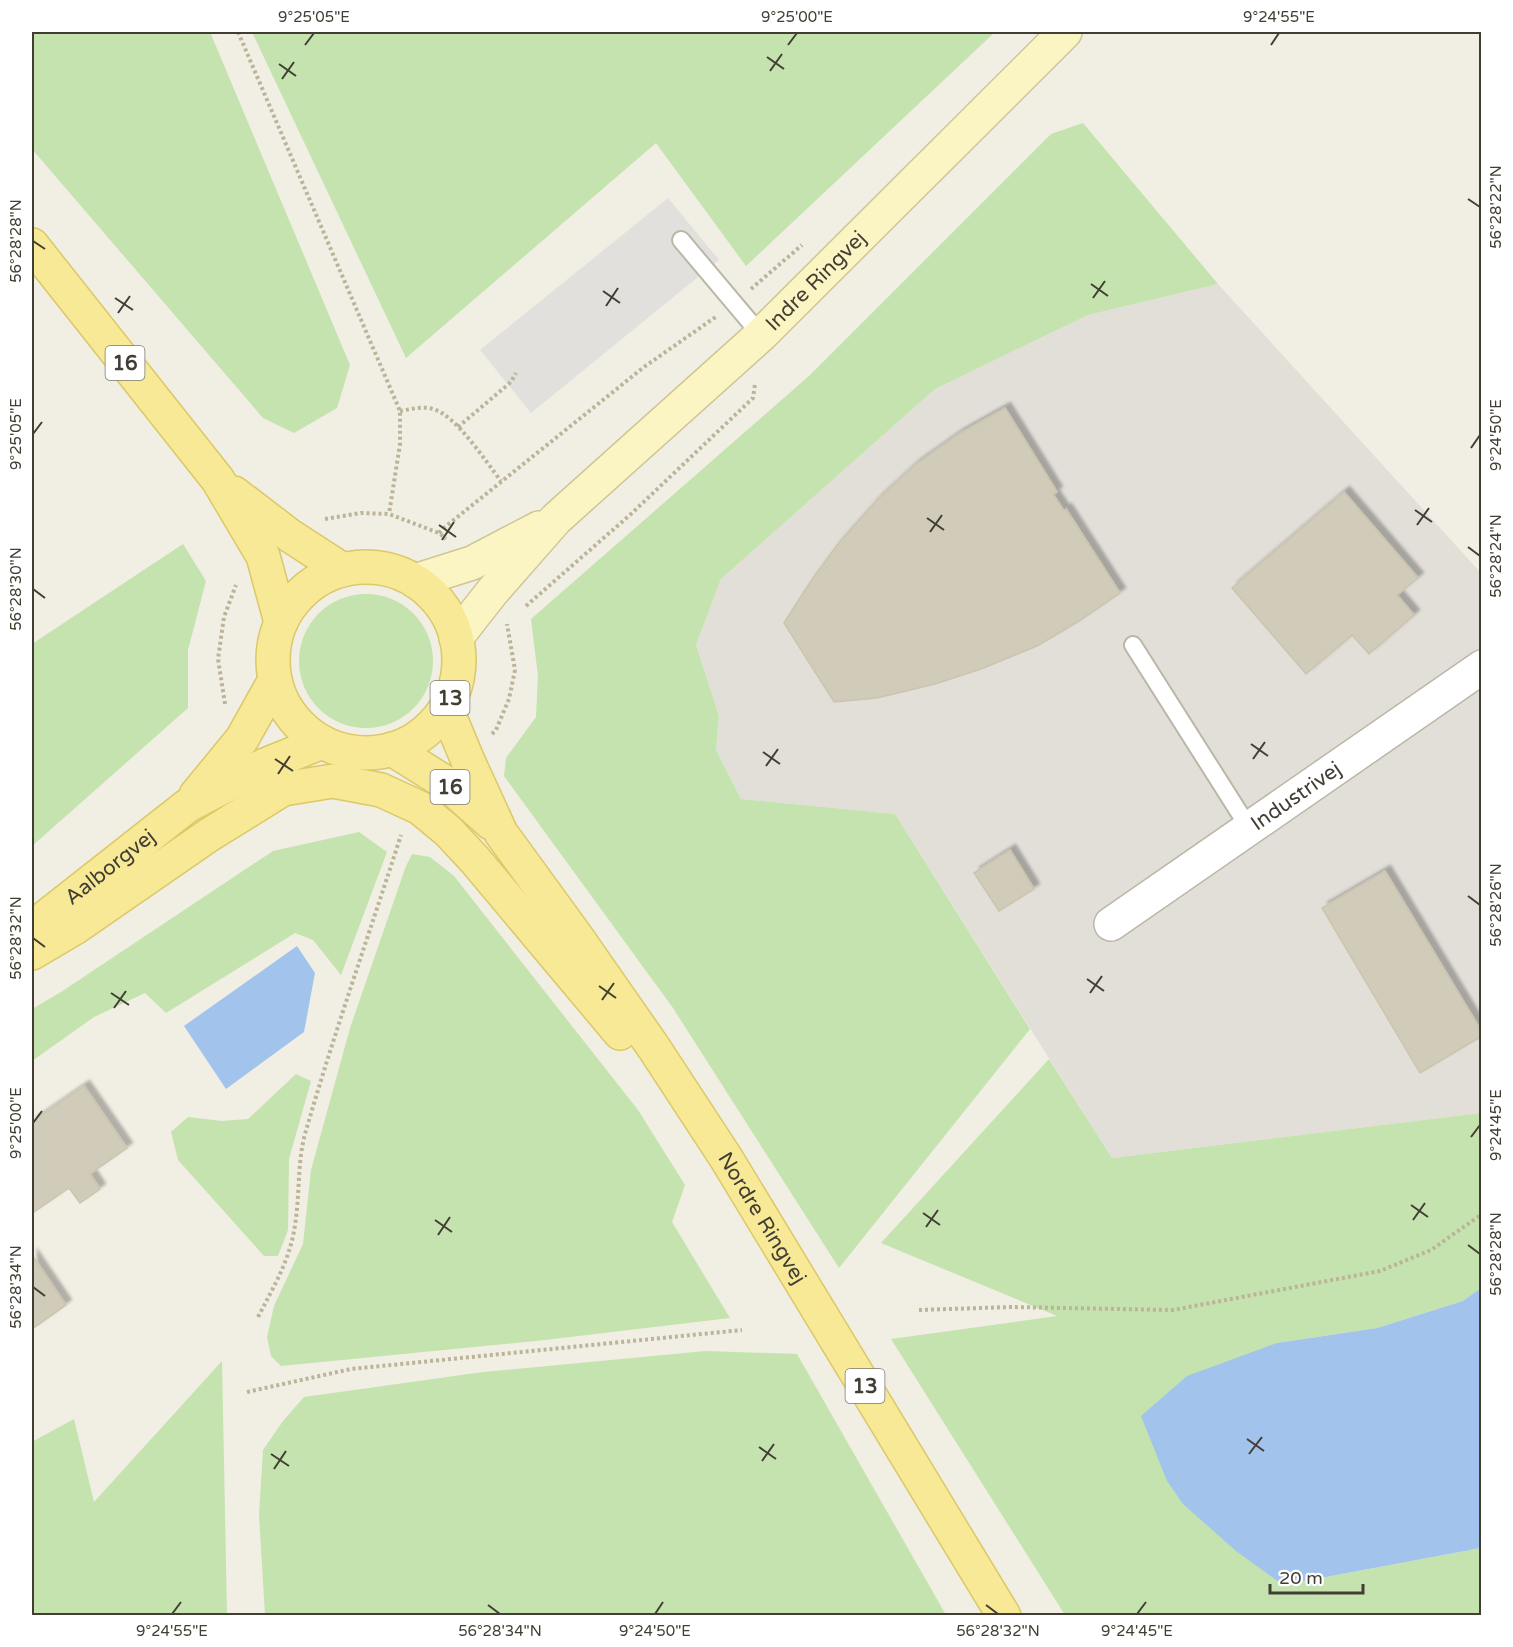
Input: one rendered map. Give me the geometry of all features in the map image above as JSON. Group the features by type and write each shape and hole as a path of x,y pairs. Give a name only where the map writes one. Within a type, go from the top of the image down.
{"main road":[{"name":"16","path":"32,245 218,480 263,556 281,622"},
{"name":"16","path":"218,480 289,535 343,570"},
{"name":"13","path":"361,567 380,568 415,581 433,597 448,616 456,638 459,662 455,685 446,708 432,726 423,733 392,749 369,753 345,751 322,742 301,727 284,705 275,680 274,641 291,604 323,577 343,570 361,567"},
{"name":"Aalborgvej","path":"187,806 242,739 275,680"},
{"name":"Nordre Ringvej","path":"446,708 501,832 648,1039 726,1158 1004,1616"},
{"name":"Aalborgvej","path":"32,928 187,806 265,765 322,742"},
{"name":"Nordre Ringvej","path":"392,749 446,783 501,832"},
{"name":"13","path":"32,953 76,927 209,834 283,789 333,781 381,790 420,808 448,831 726,1158"}],"street":[{"name":"Indre Ringvej","path":"456,638 492,592 556,519 761,335 1065,32"},
{"name":"Indre Ringvej","path":"415,581 472,563 556,519"},
{"name":"Industrivej","path":"1111,924 1482,667"}],"lane":[{"path":"681,240 761,335"},
{"path":"1133,645 1250,828"}],"path":[{"path":"238,32 400,411 400,444 388,514"},
{"path":"525,606 631,513 753,398 761,335"},
{"path":"458,427 511,382 516,373"},
{"path":"400,411 419,408 434,409 447,416 501,481"},
{"path":"258,1317 287,1261 296,1224 298,1182 304,1137 353,978 404,826"},
{"path":"920,1310 1011,1307 1173,1310 1380,1271 1431,1250 1482,1214"},
{"path":"247,1392 351,1369 742,1330"}],"shaded area":[{"path":"668,198 719,260 531,413 480,350"},
{"path":"1218,284 1481,573 1481,1113 1112,1158 895,814 741,799 716,750 719,716 696,645 721,579 935,389 1088,315"}],"green space":[{"path":"32,32 210,32 350,365 337,408 294,433 263,418 32,149"},
{"path":"252,32 995,32 746,266 656,143 406,358"},
{"path":"1083,123 1218,284 1088,315 935,389 721,579 696,645 719,716 716,750 741,799 895,814 1030,1029 839,1268 673,1008 504,776 506,758 536,717 538,676 531,619 809,376 1051,134"},
{"path":"183,544 206,581 188,650 188,708 32,846 32,644"},
{"path":"366,594 392,599 413,614 428,635 433,661 428,687 413,708 392,723 366,728 340,723 319,708 304,687 299,661 304,635 319,614 340,599"},
{"path":"359,832 387,852 341,975 313,940 295,933 166,1013 145,993 94,1017 32,1061 32,1009 273,851"},
{"path":"412,854 430,857 454,876 638,1110 685,1185 672,1222 730,1318 545,1340 281,1366 271,1356 267,1337 274,1306 303,1244 311,1170 350,1028"},
{"path":"1049,1059 1112,1158 1481,1113 1481,1288 1463,1301 1377,1328 1277,1343 1283,1585 1481,1548 1481,1615 1065,1615 891,1339 1057,1316 881,1243"},
{"path":"296,1074 311,1081 289,1159 288,1230 278,1256 264,1256 178,1160 171,1132 188,1117 222,1121 248,1119"},
{"path":"706,1351 797,1354 946,1615 265,1615 259,1515 263,1450 283,1421 304,1397 483,1372"},
{"path":"222,1361 227,1615 32,1615 32,1442 74,1419 94,1502"}],"water":[{"path":"297,946 315,973 304,1032 226,1089 184,1026"},
{"path":"1481,1288 1481,1548 1283,1585 1236,1551 1183,1504 1167,1481 1141,1416 1187,1376 1277,1343 1377,1328 1463,1301"}],"building":[{"path":"1005,408 1057,492 1053,494 1064,511 1066,509 1120,593 1037,646 981,669 935,684 877,698 834,702 784,623 838,544 878,499 915,465 959,434"},
{"path":"1344,492 1418,578 1397,595 1414,615 1369,654 1352,635 1306,674 1232,588"},
{"path":"1010,850 1034,889 999,911 974,873"},
{"path":"1385,871 1482,1032 1482,1036 1420,1073 1322,908"},
{"path":"84,1086 127,1148 90,1174 100,1189 80,1203 69,1188 34,1212 32,1208 32,1122"},
{"path":"32,1255 66,1305 32,1329"}]}
